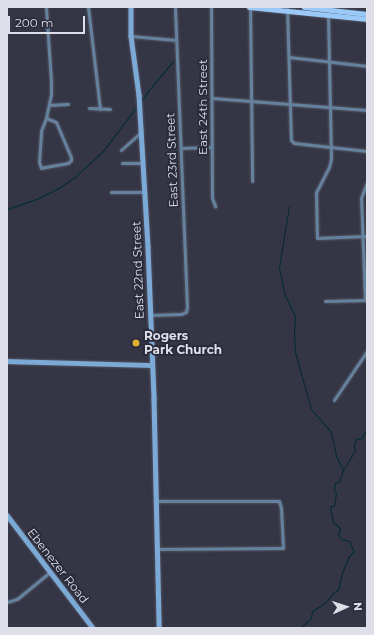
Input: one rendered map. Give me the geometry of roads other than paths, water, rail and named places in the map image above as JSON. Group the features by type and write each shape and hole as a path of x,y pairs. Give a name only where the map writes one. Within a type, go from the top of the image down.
{"main road":[{"path":"249,7 288,9 328,14 367,15"},
{"path":"304,7 367,15"}],"street":[{"path":"46,7 51,81 49,105 41,132 39,162 41,168 68,163 71,160 56,122 46,118"},
{"path":"88,7 100,109"},
{"name":"East 22nd Street","path":"131,7 132,36 139,95 150,315 157,501 159,628"},
{"name":"East 23rd Street","path":"150,315 181,314 186,312 175,7"},
{"name":"East 24th Street","path":"211,7 212,198 215,206"},
{"path":"249,7 252,181"},
{"path":"288,9 291,140 294,143 367,151"},
{"path":"328,14 331,147 329,167 316,192 317,238 367,236"},
{"path":"132,36 176,40"},
{"path":"289,58 367,66"},
{"path":"212,98 367,110"},
{"path":"49,105 68,104"},
{"path":"89,108 110,109"},
{"path":"121,150 140,133"},
{"path":"181,148 212,147"},
{"path":"122,163 142,163"},
{"path":"325,301 366,300 362,198 363,189 367,182"},
{"path":"363,189 367,192"},
{"path":"111,192 144,192"},
{"path":"334,400 367,351"},
{"path":"7,361 152,365"},
{"path":"157,501 279,501 281,508 283,548 158,549"},
{"name":"Ebenezer Road","path":"7,515 93,628"},
{"path":"7,602 17,599 50,572"}],"waterway":[{"path":"142,100 174,60"},
{"path":"7,209 39,198 57,189 76,176 103,151 137,106"},
{"path":"289,206 279,267 284,293 295,317 295,352 311,409 331,432 336,456 343,470"},
{"path":"300,628 311,618 312,611 325,603 334,592 338,590 342,573 349,556 354,552 349,541 341,539 338,534 340,528 333,522 330,506 334,506 336,493 334,490 335,483 339,482 343,470 355,451 354,445 356,439 362,438 367,428"}],"place":[{"name":"Rogers Park Church","path":"136,343"}]}
